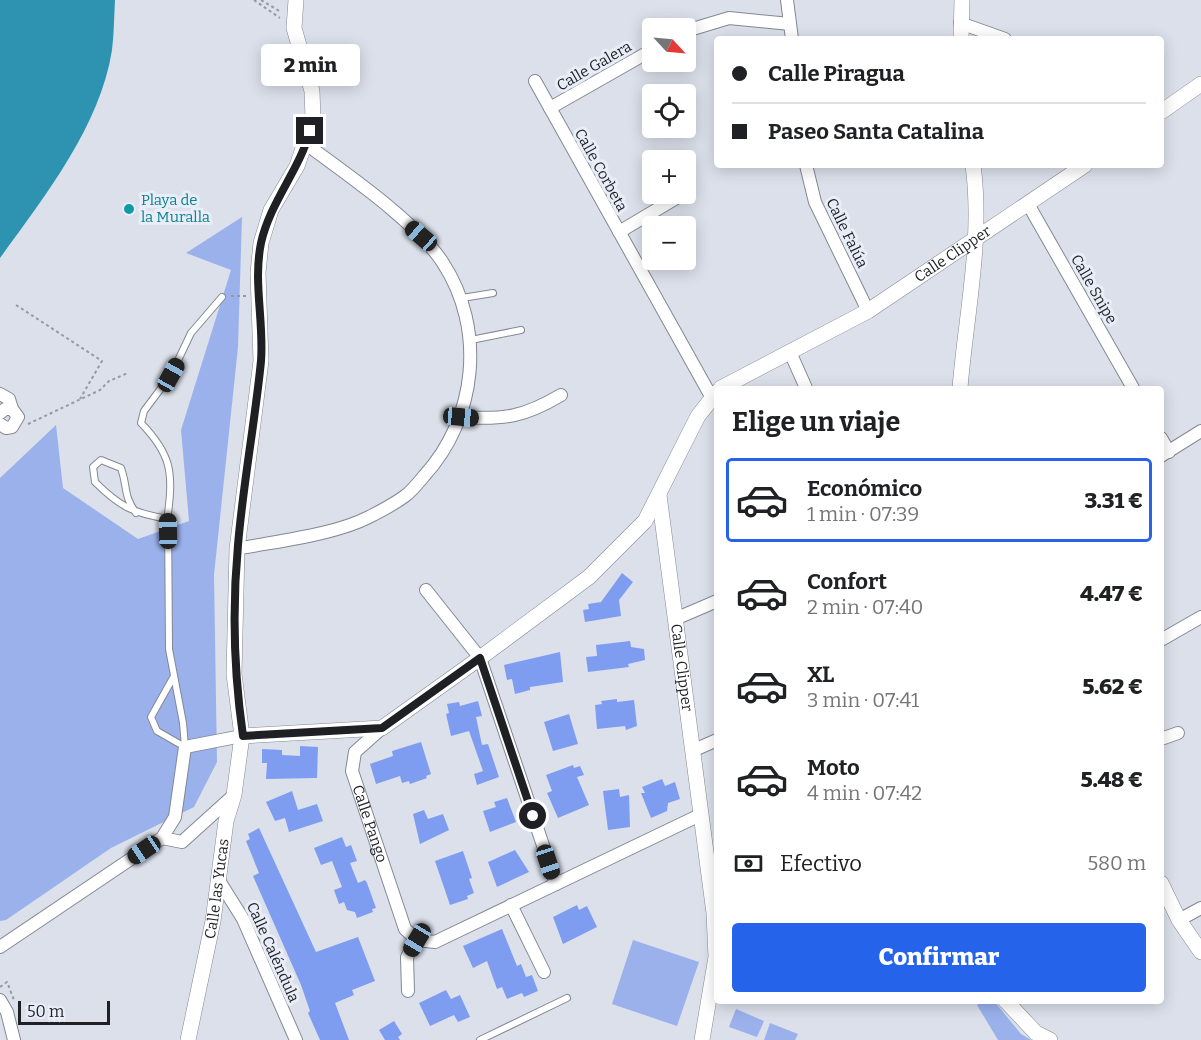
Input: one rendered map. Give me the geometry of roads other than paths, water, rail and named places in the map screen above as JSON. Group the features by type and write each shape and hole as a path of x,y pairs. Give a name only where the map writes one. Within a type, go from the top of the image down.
{"street":[{"name":"Calle las Yucas","path":"188,1040 213,921 226,821 234,795 243,736 234,674 237,549 261,361 258,273 261,243 270,210 306,144 313,119 312,91 294,28 296,0"},
{"path":"787,0 792,36"},
{"path":"961,36 963,0"},
{"path":"696,28 729,18 790,24"},
{"path":"960,23 997,36"},
{"name":"Calle Galera","path":"550,108 642,56"},
{"name":"Calle Corbeta","path":"535,81 619,232 714,388"},
{"path":"1164,110 1200,86"},
{"path":"237,549 317,533 367,518 406,496 440,458 461,417 469,383 471,340 462,298 442,261 421,236 306,144"},
{"name":"Calle Falúa","path":"807,168 815,202 868,311"},
{"path":"960,386 977,236 973,168"},
{"name":"Calle Clipper","path":"729,386 868,311 1081,168"},
{"path":"619,232 666,204"},
{"name":"Calle Snipe","path":"1028,204 1132,386"},
{"path":"790,352 805,386"},
{"path":"0,394 9,399 6,411 17,413 17,423 9,428 0,424"},
{"path":"461,417 484,419 521,416 561,395"},
{"name":"Calle Clipper","path":"714,397 698,416 659,495 700,815 712,874 714,907"},
{"path":"1165,454 1201,431"},
{"name":"Calle Pango","path":"417,940 405,929 352,771 355,752 382,728 589,577 645,521 659,495"},
{"path":"426,590 480,658 556,884"},
{"path":"675,619 714,602"},
{"path":"1164,638 1201,617"},
{"path":"0,947 162,838 175,818 185,747 243,736 382,728"},
{"path":"1164,738 1178,733"},
{"path":"692,751 714,741"},
{"path":"162,838 182,842 234,795"},
{"path":"408,991 407,957 417,940 435,942 700,815"},
{"name":"Calle Caléndula","path":"218,879 243,919 296,1040"},
{"path":"1164,889 1179,920 1201,952"},
{"path":"511,905 543,972"},
{"path":"1179,920 1201,908"},
{"name":"Calle Clipper","path":"702,1040 714,974"},
{"path":"0,1000 8,1012 14,1040"},
{"path":"1009,1004 1036,1033 1050,1040"}],"lane":[{"path":"462,298 493,293"},
{"path":"185,747 183,723 169,649 168,519 171,492 167,459 160,442 141,423 144,411 171,375 191,333 222,297"},
{"path":"471,340 521,330"},
{"path":"136,513 126,500 125,480 121,468 101,460 93,466 95,482 116,502 136,513 168,519"},
{"path":"174,676 151,717 157,731 185,747"},
{"path":"480,1040 567,998"}],"place":[{"name":"Playa de la Muralla","path":"129,209"}]}
